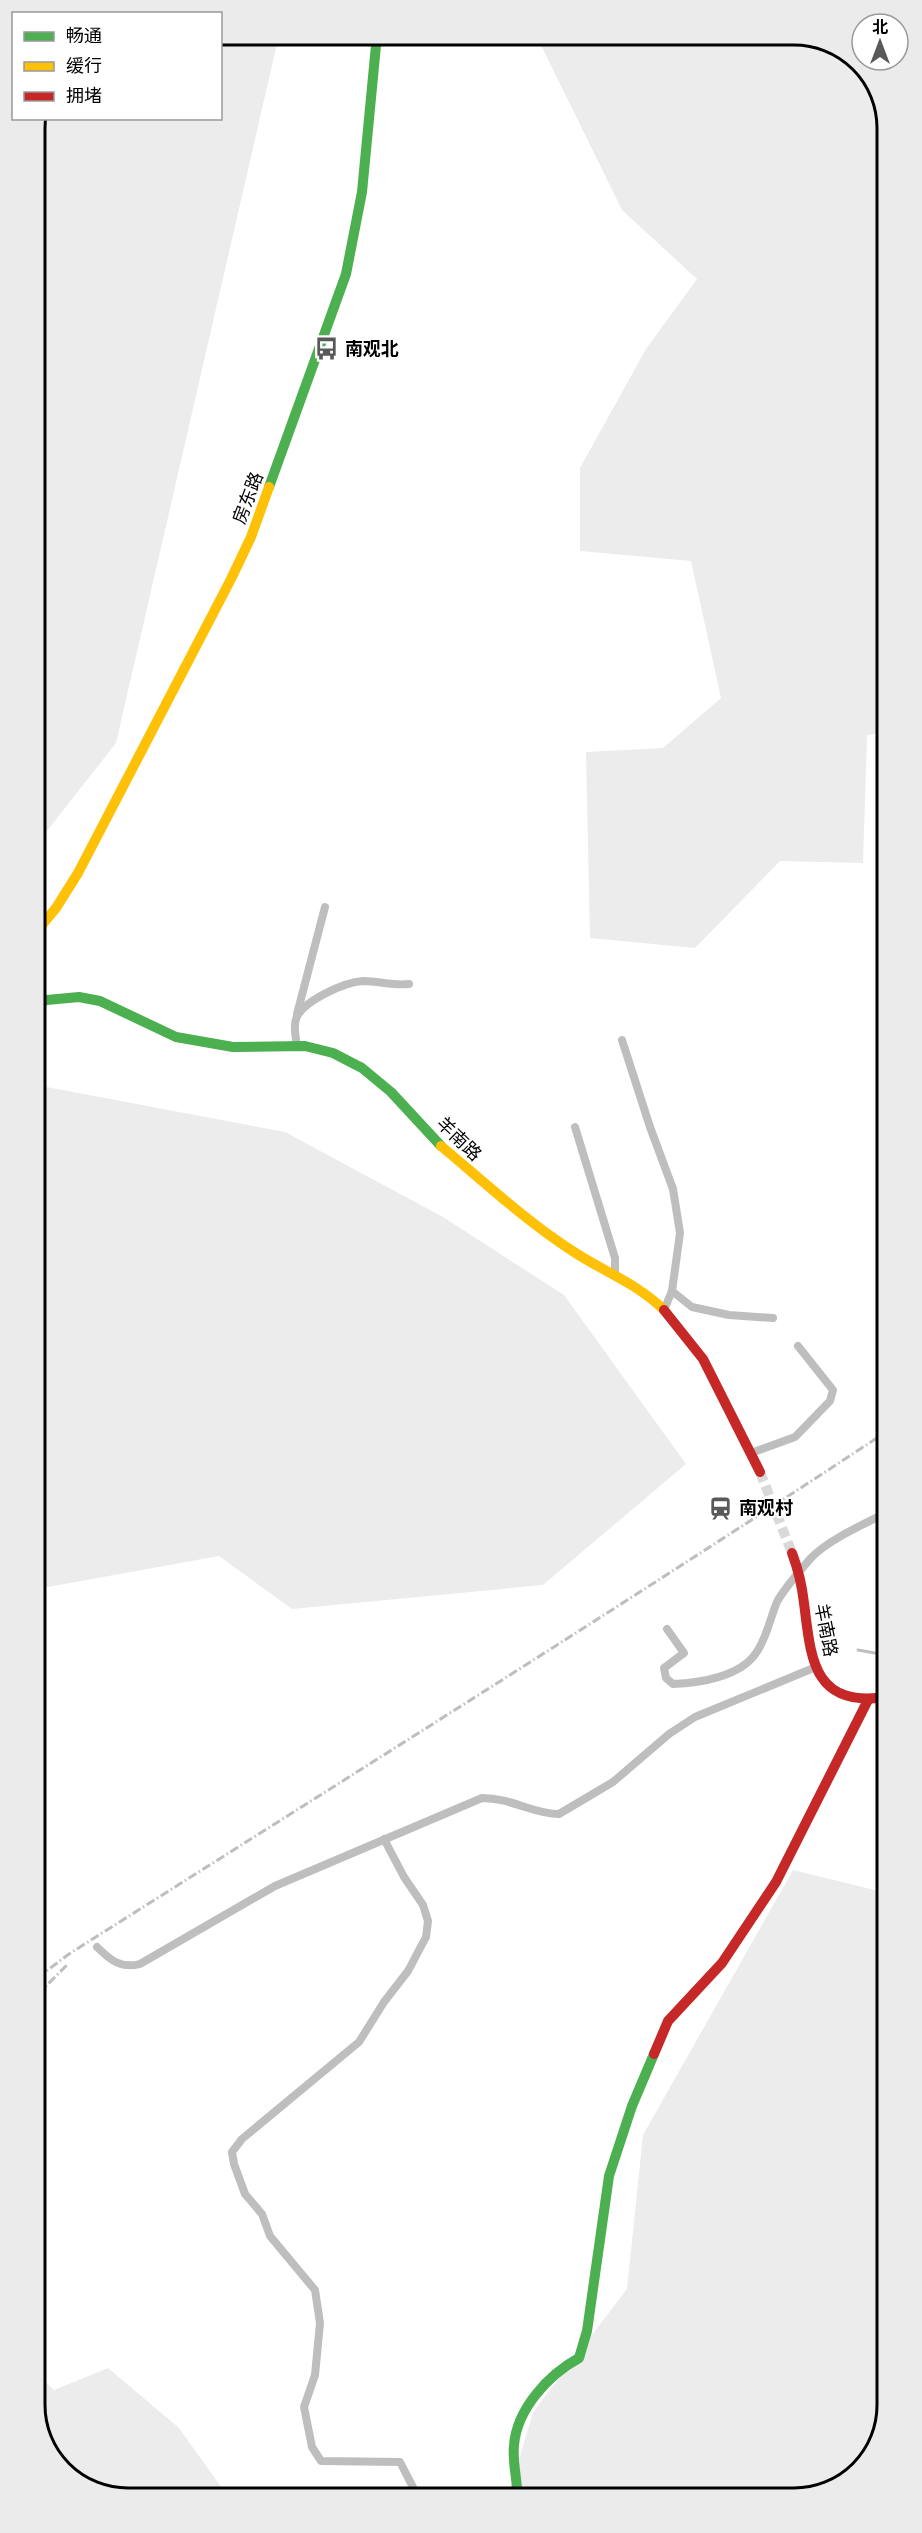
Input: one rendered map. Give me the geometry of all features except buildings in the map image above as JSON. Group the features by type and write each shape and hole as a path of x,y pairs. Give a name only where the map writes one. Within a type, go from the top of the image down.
{"street":[{"name":"房东路","path":"45,922 60,906 80,871 231,579 255,526 346,274 356,236 363,198 375,45"},
{"path":"297,1046 294,1030 325,907"},
{"path":"297,1016 315,999 348,982 379,982 397,986 409,984"},
{"name":"羊南路","path":"45,1000 79,997 100,1001 176,1037 233,1047 297,1046 333,1053 362,1068 391,1092 440,1145 525,1217 572,1251 648,1294 664,1310 703,1359 760,1472"},
{"path":"622,1040 673,1189 680,1233 672,1291 664,1310"},
{"path":"575,1127 615,1258 615,1274"},
{"path":"672,1291 692,1307 729,1315 773,1318"},
{"path":"751,1453 795,1437 830,1401 833,1390 798,1346"},
{"path":"667,1629 684,1653 664,1668 666,1678 673,1684 728,1674 746,1663 756,1653 778,1600 812,1557 851,1531 877,1518"},
{"name":"羊南路","path":"792,1553 800,1574 808,1646 816,1667 829,1684 843,1694 860,1700 877,1698"},
{"path":"97,1947 109,1959 120,1965 140,1964 275,1886 482,1798 518,1803 549,1814 559,1815 613,1782 669,1734 695,1717 816,1667"},
{"path":"518,2488 514,2448 516,2432 530,2406 556,2372 579,2358 587,2331 609,2176 615,2152 668,2021 722,1963 776,1882 868,1700"},
{"path":"384,1839 404,1877 423,1905 428,1921 426,1937 408,1971 384,2002 359,2042 242,2139 232,2152 245,2194 261,2214 270,2236 315,2290 320,2323 315,2375 304,2406 312,2447 321,2461 400,2462 413,2488"}],"shaded area":[{"path":"222,45 277,45 116,743 45,834 46,120 222,120"},
{"path":"541,45 799,45 815,48 835,56 850,68 850,72 856,73 868,91 876,117 877,734 867,735 863,863 780,861 695,948 590,938 586,752 663,748 721,698 691,561 580,551 580,468 646,349 697,279 622,210"},
{"path":"45,1087 285,1132 443,1217 564,1295 686,1464 543,1585 292,1609 219,1556 45,1588"},
{"path":"793,1870 877,1891 877,2405 873,2432 866,2446 853,2464 826,2482 794,2488 511,2488 533,2412 627,2289 643,2135"},
{"path":"108,2368 179,2428 222,2488 123,2488 96,2482 87,2477 66,2460 51,2437 46,2416 45,2381 54,2390"}],"waterway":[{"path":"858,1650 877,1653"}],"tunnel":[{"path":"760,1472 792,1553"}],"railway":[{"path":"45,1972 69,1954 581,1630 877,1438"},
{"path":"45,1987 67,1965"}],"traffic: fast":[{"path":"269,487 346,274 362,192 376,45"},
{"path":"45,1000 79,997 100,1001 176,1037 233,1047 305,1046 333,1053 362,1068 391,1092 441,1146"},
{"path":"517,2488 514,2445 521,2419 536,2394 556,2374 579,2358 587,2331 609,2176 632,2106 654,2054"}],"traffic: slow":[{"path":"45,921 78,873 231,579 251,537 269,487"},
{"path":"441,1146 537,1226 583,1258 642,1292 664,1310"}],"traffic: jam":[{"path":"664,1310 703,1359 760,1472"},
{"path":"792,1553 801,1583 809,1642 820,1674 829,1686 843,1695 877,1697"},
{"path":"654,2054 668,2021 722,1963 776,1882 868,1700"}],"place":[{"name":"南观北","path":"327,349"},
{"name":"南观村","path":"721,1508"}]}
